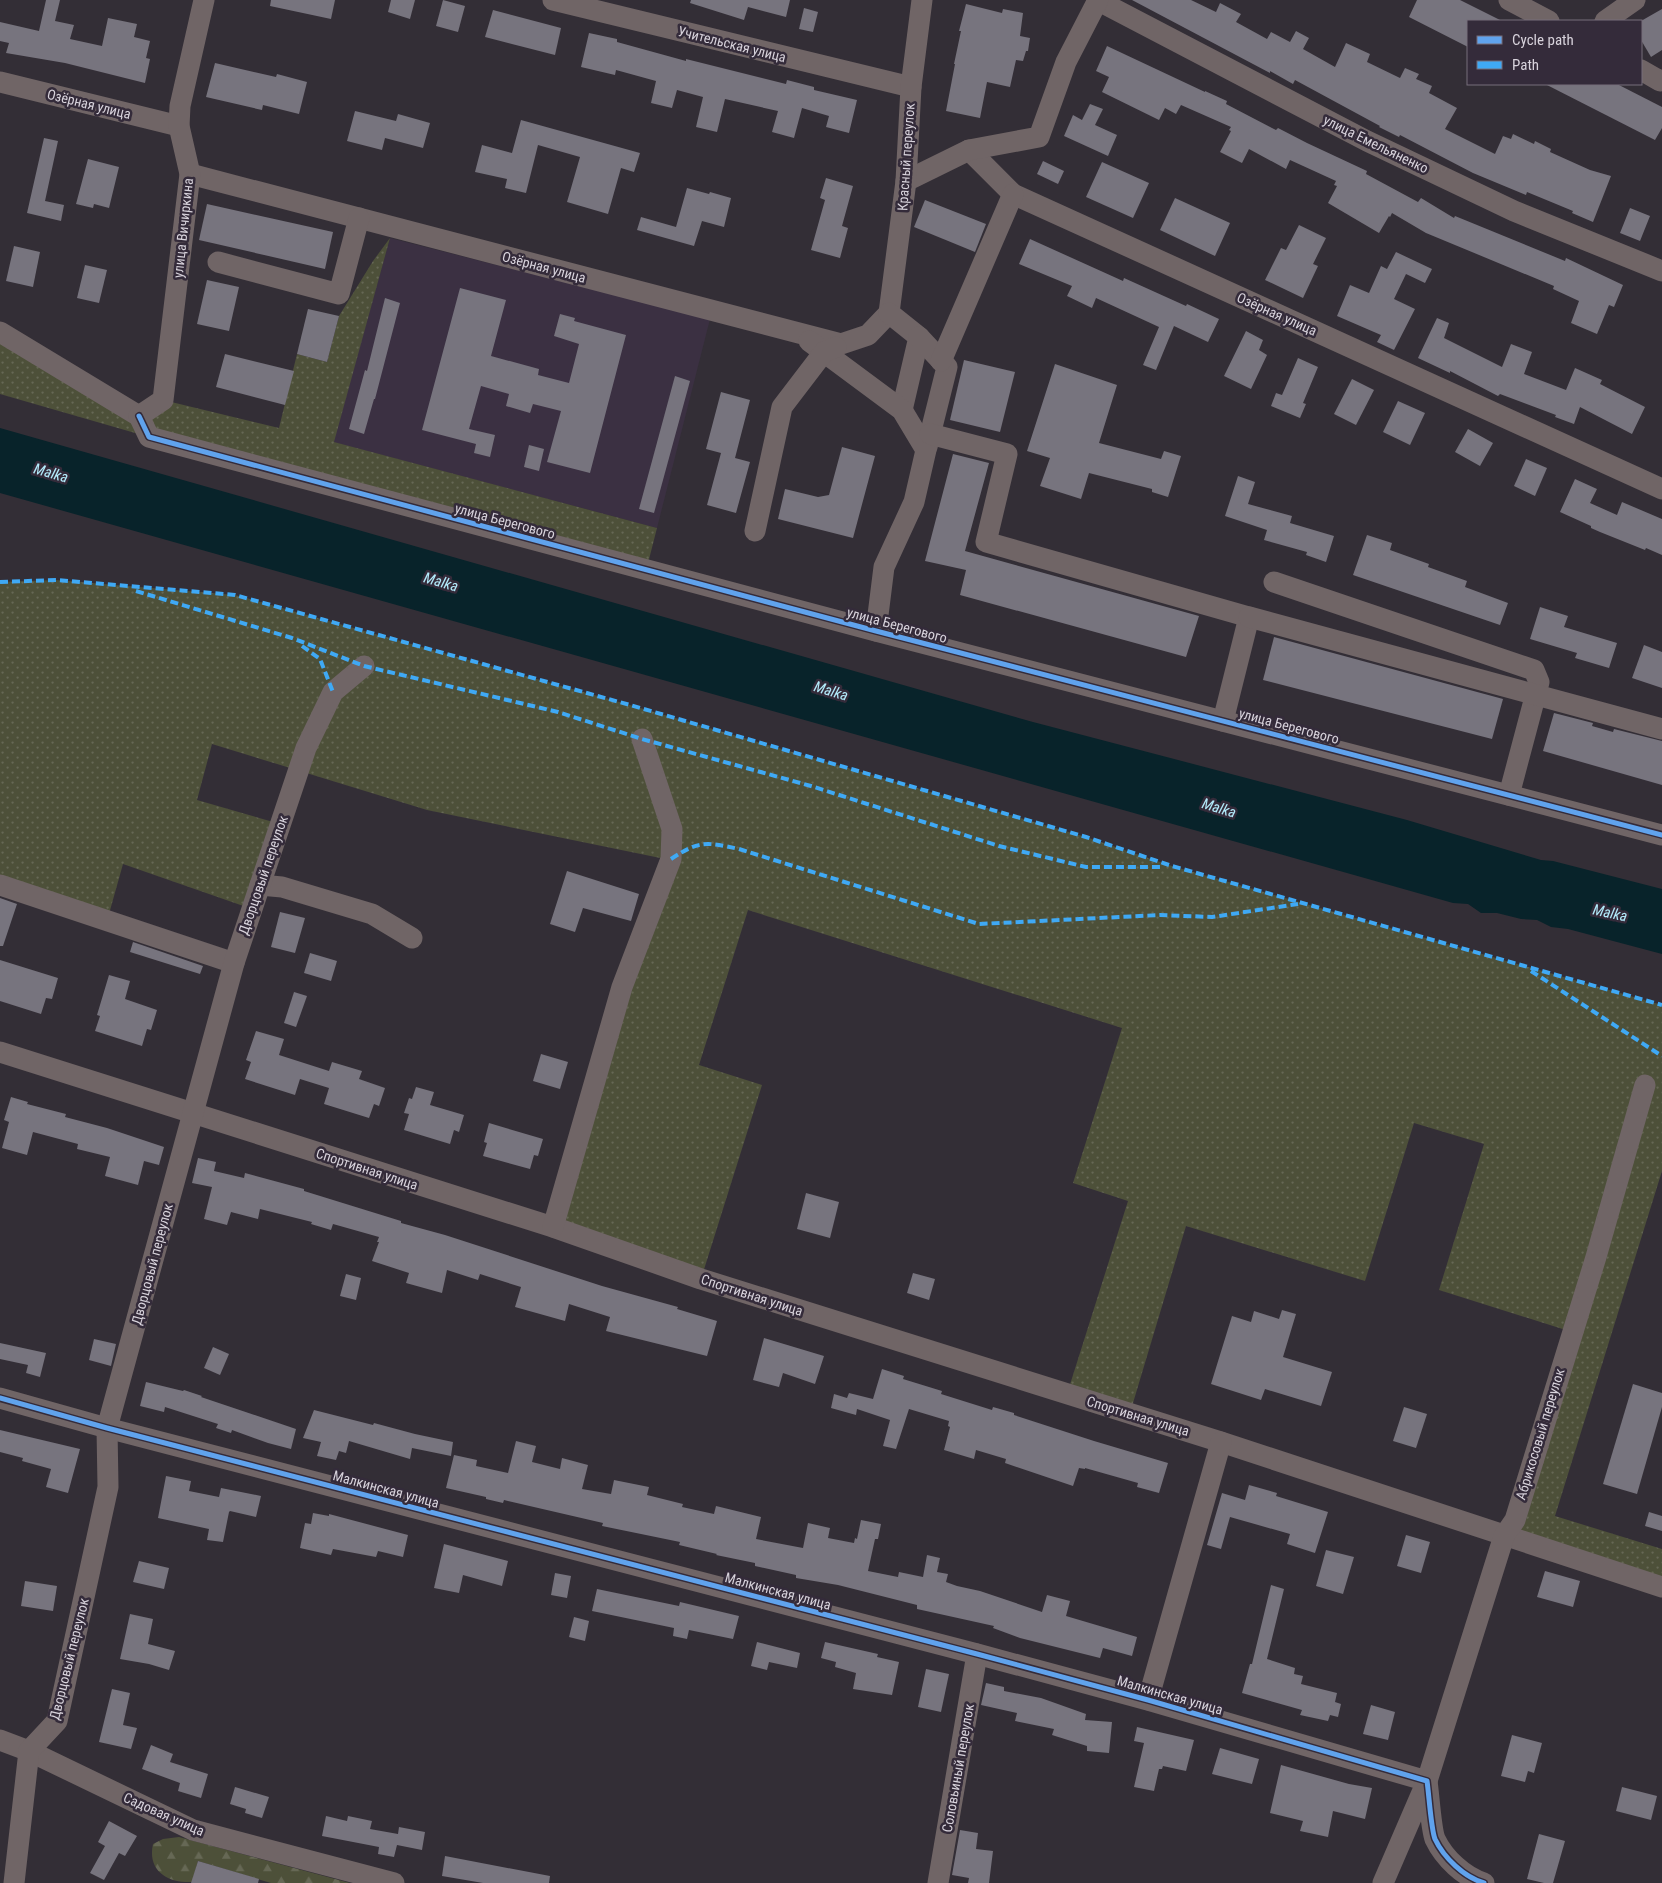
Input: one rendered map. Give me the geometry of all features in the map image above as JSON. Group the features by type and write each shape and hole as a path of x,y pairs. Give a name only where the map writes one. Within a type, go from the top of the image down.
{"street":[{"name":"улица Вичиркина","path":"139,416 163,400 190,174 179,126 180,106 204,0"},
{"name":"Учительская улица","path":"553,0 911,87"},
{"name":"Красный переулок","path":"888,313 906,181 911,87 922,0"},
{"path":"906,181 969,150 1039,138 1066,62 1097,0"},
{"name":"улица Емельяненко","path":"1097,0 1367,141 1514,211 1662,270"},
{"path":"1509,0 1547,20"},
{"path":"1606,20 1635,0"},
{"path":"1642,70 1661,80"},
{"name":"Озёрная улица","path":"0,82 179,126"},
{"name":"Озёрная улица","path":"969,150 1012,194 1662,489"},
{"name":"Озёрная улица","path":"190,174 798,333 833,348"},
{"path":"941,361 1012,194"},
{"path":"218,262 339,294 359,218"},
{"path":"755,531 782,407 833,348 868,335 888,313 919,337 947,367 914,502 884,566 876,631"},
{"path":"0,332 139,416"},
{"path":"902,410 919,337"},
{"path":"833,348 902,410 928,442 1007,454 986,542 1249,617 1662,730"},
{"name":"улица Берегового","path":"139,416 149,437 876,631 1662,835"},
{"path":"1274,582 1534,670 1539,682 1509,795"},
{"path":"1223,721 1249,617"},
{"name":"Дворцовый переулок","path":"29,1751 57,1722 108,1487 107,1428 234,963 306,748 333,692 364,666"},
{"path":"553,1227 622,987 671,860 672,829 642,739"},
{"path":"0,885 234,963"},
{"path":"260,885 282,886 372,914 412,938"},
{"name":"Спортивная улица","path":"0,1052 553,1227 701,1279 1221,1442 1662,1587"},
{"name":"Абрикосовый переулок","path":"1383,1883 1427,1781 1504,1536 1514,1520 1596,1257 1645,1085"},
{"name":"Малкинская улица","path":"0,1398 107,1428 977,1654 1148,1700 1427,1781"},
{"path":"1148,1700 1221,1442"},
{"name":"Соловьиный переулок","path":"938,1883 977,1654"},
{"name":"Садовая улица","path":"0,1740 29,1751 193,1830 394,1883"},
{"path":"14,1883 29,1751"},
{"path":"1427,1781 1435,1839 1451,1862 1473,1880 1484,1883"}],"shaded area":[{"path":"390,238 710,319 657,528 333,442"}],"green space":[{"path":"390,238 334,442 657,528 646,571 149,437 0,394 0,332 139,416 163,400 279,428 297,354 327,362 339,316 373,261"},
{"path":"56,580 235,595 630,705 1086,837 1172,866 1662,1005 1662,1171 1555,1516 1662,1549 1662,1587 1504,1536 1572,1332 1439,1290 1484,1144 1414,1123 1365,1281 1186,1226 1130,1413 1067,1394 1128,1201 1073,1183 1122,1028 748,910 699,1065 762,1085 701,1279 553,1227 670,860 427,810 212,744 197,800 280,824 252,909 123,864 107,921 0,885 0,582"},
{"path":"179,1837 350,1883 271,1883 198,1861 192,1882 175,1880 161,1874 153,1861 152,1853 153,1844 163,1839"}],"water":[{"name":"Malka","path":"0,428 1033,722 1407,820 1541,860 1553,861 1662,889 1662,954 1568,929 1551,927 1537,920 1521,919 1497,913 1481,913 1468,904 1453,903 0,493"}],"building":[{"path":"46,0 60,0 55,21 74,25 70,39 102,46 108,18 137,24 134,37 150,41 146,58 150,59 145,83 65,63 6,53 9,43 0,41 0,22 39,31"},
{"path":"271,0 335,0 331,19 270,6"},
{"path":"391,0 415,0 410,19 388,12"},
{"path":"443,0 465,6 458,32 436,26"},
{"path":"691,0 790,0 786,17 748,7 744,20 690,3"},
{"path":"1132,0 1191,0 1216,12 1220,3 1241,14 1236,22 1267,39 1271,32 1290,42 1296,31 1309,38 1303,49 1335,67 1346,43 1370,54 1367,62 1400,78 1405,68 1419,74 1416,79 1432,86 1429,93 1457,108 1445,129 1495,154 1503,136 1511,139 1513,134 1534,144 1535,141 1551,149 1550,152 1590,170 1611,176 1593,222 1572,213 1573,211 1527,192 1526,195 1473,173 1400,135 1399,137 1379,127 1295,80 1293,84 1270,71 1270,73"},
{"path":"1417,0 1460,0 1500,20 1467,20 1467,46 1409,17"},
{"path":"966,4 1002,13 1003,9 1023,13 1020,36 1030,38 1028,51 1026,51 1023,61 1016,60 1010,87 987,82 980,118 946,111 961,31 959,31"},
{"path":"804,8 818,12 813,32 799,29"},
{"path":"1662,9 1662,50 1651,57 1642,42 1642,20"},
{"path":"493,10 561,28 555,55 485,37"},
{"path":"589,33 617,39 617,42 686,61 686,59 786,84 787,80 814,87 814,90 857,100 849,133 826,127 829,116 802,108 794,138 772,132 778,111 725,99 717,132 696,127 703,97 677,90 672,108 651,103 656,81 616,70 615,75 581,67"},
{"path":"1107,46 1227,101 1226,104 1276,130 1278,128 1367,171 1366,174 1418,202 1421,198 1454,218 1455,216 1565,261 1566,258 1623,285 1614,307 1609,305 1597,334 1571,323 1579,301 1553,289 1554,286 1426,233 1392,213 1379,233 1328,203 1337,186 1334,185 1336,181 1290,160 1286,169 1249,149 1242,163 1220,152 1231,131 1229,130 1231,127 1181,105 1176,114 1165,108 1159,120 1102,92 1109,77 1096,71"},
{"path":"215,63 276,77 277,74 307,82 299,114 263,105 262,110 206,97"},
{"path":"1547,85 1619,85 1662,107 1662,128 1655,140"},
{"path":"1090,104 1103,109 1095,125 1117,135 1108,156 1064,136 1073,115 1082,120"},
{"path":"355,111 396,121 398,114 430,123 423,148 385,138 382,150 347,141"},
{"path":"521,120 640,153 634,172 621,168 608,214 567,202 580,157 538,145 526,193 505,188 507,179 475,172 482,145 512,153"},
{"path":"44,138 58,141 45,201 64,205 61,221 27,213"},
{"path":"88,159 119,167 109,208 94,204 93,208 76,204"},
{"path":"1043,161 1064,171 1058,184 1037,174"},
{"path":"1102,162 1149,183 1133,218 1086,197"},
{"path":"826,178 853,186 842,226 848,228 840,258 811,250 825,200 820,198"},
{"path":"687,188 731,198 724,227 702,221 694,246 637,230 641,217 676,227"},
{"path":"1175,198 1230,223 1215,256 1160,230"},
{"path":"925,200 986,224 975,252 914,227"},
{"path":"207,204 333,232 325,269 199,240"},
{"path":"1630,208 1650,216 1640,241 1620,233"},
{"path":"1299,225 1326,238 1313,264 1318,266 1303,298 1265,280 1281,248 1286,250"},
{"path":"1030,239 1123,281 1124,278 1219,319 1208,342 1174,326 1156,370 1143,365 1159,327 1096,298 1092,308 1067,296 1072,286 1019,264"},
{"path":"14,246 40,252 33,287 6,281"},
{"path":"1396,252 1432,269 1425,283 1406,274 1394,299 1415,309 1394,350 1377,342 1381,335 1337,316 1350,285 1369,293 1381,266 1387,269"},
{"path":"85,265 107,270 99,303 77,298"},
{"path":"207,280 239,287 229,331 197,324"},
{"path":"460,288 506,300 491,356 539,369 538,375 569,383 579,344 554,336 560,314 575,318 574,321 626,335 590,473 547,462 561,411 533,404 530,413 506,406 509,394 481,386 469,429 495,435 490,457 474,453 476,444 422,430"},
{"path":"385,298 400,303 364,434 349,429 365,370 367,371"},
{"path":"308,309 339,316 327,362 297,354"},
{"path":"1437,318 1449,323 1444,338 1502,367 1511,344 1532,352 1524,374 1566,390 1575,368 1602,380 1600,384 1645,407 1632,434 1580,407 1574,424 1555,417 1556,415 1500,394 1498,396 1450,371 1450,373 1418,358"},
{"path":"1246,331 1263,340 1259,350 1267,355 1251,389 1224,376"},
{"path":"225,354 294,371 285,405 216,387"},
{"path":"1298,358 1318,367 1303,403 1306,404 1300,418 1271,406 1276,393 1282,395"},
{"path":"964,360 1015,372 1000,432 950,420"},
{"path":"1055,364 1117,385 1099,443 1161,459 1164,451 1181,456 1168,497 1152,492 1152,489 1089,473 1081,499 1040,486 1050,458 1027,451"},
{"path":"675,376 690,381 654,513 639,509"},
{"path":"1352,379 1374,390 1356,425 1334,414"},
{"path":"721,392 750,400 735,458 750,462 736,513 707,505 721,453 706,449"},
{"path":"1398,401 1425,413 1410,445 1383,432"},
{"path":"1468,429 1493,443 1480,466 1455,452"},
{"path":"529,445 544,449 539,471 524,467"},
{"path":"842,447 875,456 853,538 778,519 785,489 818,497 829,495"},
{"path":"953,454 989,463 965,551 1199,616 1186,657 960,595 966,570 925,561"},
{"path":"1526,459 1547,468 1535,496 1514,486"},
{"path":"1238,476 1255,482 1248,504 1292,516 1290,523 1334,536 1326,562 1306,555 1307,552 1264,540 1267,530 1225,516"},
{"path":"1575,479 1597,489 1590,503 1617,515 1622,502 1662,519 1662,555 1600,532 1560,512"},
{"path":"1367,535 1392,543 1390,550 1429,564 1428,567 1467,581 1465,587 1508,603 1500,625 1353,575"},
{"path":"1540,607 1568,616 1564,627 1617,643 1609,668 1575,658 1577,653 1530,639"},
{"path":"1274,637 1503,699 1492,739 1263,680"},
{"path":"1644,645 1662,652 1662,688 1632,678"},
{"path":"1554,713 1593,723 1592,726 1613,732 1614,729 1662,741 1662,785 1543,751"},
{"path":"567,871 639,894 631,921 583,908 575,932 550,924"},
{"path":"0,898 17,904 3,946 0,946"},
{"path":"280,912 305,918 295,953 271,947"},
{"path":"133,942 203,966 200,974 130,952"},
{"path":"310,953 337,961 331,981 304,973"},
{"path":"0,960 58,978 52,999 46,998 41,1014 0,1001"},
{"path":"109,975 130,981 125,999 157,1010 151,1030 147,1029 142,1046 95,1031 100,1016 97,1015"},
{"path":"294,992 307,996 296,1027 284,1023"},
{"path":"256,1031 284,1039 279,1055 329,1071 332,1062 362,1071 359,1079 385,1088 379,1106 374,1104 369,1118 324,1104 329,1088 300,1079 295,1095 245,1079 251,1062 246,1060"},
{"path":"541,1054 568,1062 560,1089 533,1081"},
{"path":"416,1087 434,1092 430,1105 464,1115 459,1132 454,1130 450,1144 404,1130 409,1114 404,1113 409,1098 412,1099"},
{"path":"11,1097 28,1102 27,1104 66,1114 65,1117 107,1128 164,1147 159,1165 144,1161 138,1185 105,1176 110,1157 77,1149 78,1144 33,1132 27,1155 2,1148 9,1122 4,1120"},
{"path":"489,1123 543,1139 538,1156 534,1155 530,1169 483,1156 487,1143 484,1142"},
{"path":"198,1158 216,1162 214,1171 244,1178 245,1173 304,1189 304,1191 401,1221 401,1223 445,1235 602,1286 678,1307 677,1309 717,1321 707,1356 606,1331 610,1317 569,1304 565,1321 515,1307 521,1287 480,1274 478,1280 447,1270 442,1293 406,1283 409,1273 372,1261 379,1237 333,1224 331,1230 311,1224 312,1222 260,1209 258,1219 231,1212 227,1225 204,1219 212,1187 192,1183"},
{"path":"806,1193 839,1202 830,1238 797,1229"},
{"path":"913,1273 935,1279 929,1300 907,1293"},
{"path":"346,1274 361,1278 356,1300 340,1296"},
{"path":"1282,1310 1296,1314 1283,1357 1332,1372 1321,1406 1265,1389 1261,1400 1211,1384 1232,1316 1251,1322 1254,1311 1279,1319"},
{"path":"764,1338 824,1356 815,1384 783,1373 779,1387 753,1380"},
{"path":"94,1339 116,1344 111,1366 89,1360"},
{"path":"0,1343 46,1353 40,1377 26,1373 28,1365 0,1359"},
{"path":"213,1347 229,1354 220,1375 204,1368"},
{"path":"882,1369 904,1376 903,1379 942,1391 941,1394 992,1410 993,1407 1014,1413 1014,1415 1094,1441 1168,1463 1159,1493 1137,1487 1138,1483 1085,1468 1079,1468 1073,1486 1005,1463 1006,1459 976,1450 974,1459 944,1450 950,1427 948,1426 949,1421 909,1409 896,1449 883,1446 890,1420 857,1409 856,1415 831,1408 834,1394 847,1398 849,1393 873,1399"},
{"path":"146,1382 184,1390 296,1429 291,1449 232,1430 231,1433 216,1428 218,1424 165,1407 164,1412 140,1406"},
{"path":"1633,1384 1662,1393 1662,1407 1637,1494 1603,1484"},
{"path":"1404,1407 1427,1414 1416,1448 1393,1441"},
{"path":"314,1410 453,1442 451,1456 412,1448 410,1459 349,1441 346,1453 339,1451 336,1460 317,1456 321,1442 303,1438"},
{"path":"0,1430 80,1449 68,1493 46,1487 51,1469 22,1461 23,1458 0,1452"},
{"path":"516,1441 536,1446 532,1462 560,1469 562,1458 588,1465 582,1489 611,1494 614,1480 649,1487 647,1495 683,1504 682,1507 714,1514 716,1506 761,1517 756,1539 803,1548 808,1523 830,1528 828,1538 854,1543 855,1538 857,1539 861,1520 881,1524 878,1539 875,1539 868,1571 898,1577 899,1572 923,1577 927,1555 940,1558 937,1572 948,1574 946,1582 957,1586 980,1591 1042,1612 1047,1595 1070,1601 1066,1616 1137,1637 1132,1656 1103,1648 1100,1658 1020,1638 993,1628 994,1626 917,1609 917,1605 838,1585 796,1578 796,1575 755,1566 755,1563 679,1545 680,1542 602,1526 603,1523 504,1500 503,1503 446,1488 454,1455 477,1460 476,1466 508,1473"},
{"path":"166,1476 191,1481 189,1491 219,1497 221,1488 261,1496 256,1517 230,1511 223,1542 207,1540 209,1529 158,1518"},
{"path":"1249,1485 1277,1493 1276,1496 1328,1512 1315,1553 1287,1544 1290,1534 1230,1517 1221,1549 1207,1545 1222,1493 1245,1500"},
{"path":"1649,1512 1662,1516 1662,1531 1645,1526"},
{"path":"313,1513 329,1516 329,1514 408,1535 403,1557 378,1551 376,1557 333,1549 331,1555 300,1548 305,1523 311,1524"},
{"path":"1406,1535 1430,1542 1421,1573 1397,1566"},
{"path":"444,1544 508,1561 502,1586 463,1575 459,1593 434,1588"},
{"path":"1326,1550 1354,1557 1343,1594 1316,1586"},
{"path":"139,1561 169,1568 164,1589 133,1582"},
{"path":"1545,1571 1580,1581 1573,1607 1537,1597"},
{"path":"555,1573 571,1576 567,1598 551,1595"},
{"path":"25,1581 57,1586 53,1611 21,1606"},
{"path":"1271,1585 1284,1589 1267,1659 1295,1668 1294,1674 1303,1676 1301,1684 1337,1693 1335,1702 1341,1704 1338,1717 1330,1715 1328,1721 1300,1715 1302,1710 1242,1693 1250,1664 1252,1664"},
{"path":"597,1589 679,1606 680,1602 739,1616 733,1639 689,1630 687,1639 673,1636 674,1628 592,1611"},
{"path":"130,1614 153,1619 148,1644 175,1651 169,1670 120,1659"},
{"path":"574,1617 589,1621 585,1641 569,1637"},
{"path":"757,1642 800,1653 797,1668 769,1662 767,1670 751,1666"},
{"path":"825,1642 878,1654 877,1657 899,1662 892,1695 853,1689 856,1673 835,1667 836,1662 821,1658"},
{"path":"926,1669 949,1674 941,1712 918,1707"},
{"path":"986,1683 1004,1687 1004,1691 1041,1698 1086,1714 1085,1720 1112,1722 1109,1753 1087,1751 1087,1746 1052,1735 1054,1729 1015,1721 1017,1713 981,1705"},
{"path":"112,1689 130,1693 123,1725 137,1728 131,1749 99,1742"},
{"path":"1371,1705 1395,1712 1388,1740 1363,1734"},
{"path":"1137,1727 1194,1740 1186,1771 1163,1766 1162,1769 1159,1769 1154,1791 1134,1787 1144,1743 1134,1741"},
{"path":"1512,1735 1542,1743 1534,1773 1528,1771 1525,1782 1501,1776"},
{"path":"151,1745 173,1754 170,1762 208,1774 201,1798 178,1791 180,1783 142,1769"},
{"path":"1220,1748 1259,1759 1252,1784 1212,1774"},
{"path":"1281,1765 1349,1784 1372,1788 1365,1819 1333,1811 1328,1837 1300,1831 1303,1821 1270,1813"},
{"path":"235,1787 269,1797 262,1818 245,1813 246,1809 230,1804"},
{"path":"1622,1787 1657,1796 1651,1820 1616,1811"},
{"path":"326,1816 347,1821 348,1816 372,1821 370,1829 398,1834 399,1827 425,1832 422,1850 397,1845 394,1857 378,1854 379,1847 322,1836"},
{"path":"109,1821 137,1836 125,1856 119,1853 104,1880 90,1873 105,1846 98,1842"},
{"path":"960,1830 978,1833 976,1849 993,1851 989,1883 968,1883 969,1878 952,1875"},
{"path":"1539,1834 1565,1841 1553,1883 1527,1879"},
{"path":"445,1856 550,1876 549,1883 483,1883 442,1876"},
{"path":"198,1861 259,1879 258,1883 191,1883"}],"marked path":[{"path":"0,582 56,580 235,595 630,705 1086,837 1172,866 1662,1005"},
{"path":"136,591 292,638 364,666 558,712 642,739 811,786 999,846 1086,867 1163,867"},
{"path":"302,646 320,659 333,692"},
{"path":"671,859 689,848 704,844 739,849 979,924 1160,915 1212,917 1298,904"},
{"path":"1531,971 1662,1056"}],"cycle path":[{"path":"139,416 149,437 876,631 1662,835"},
{"path":"0,1398 107,1428 977,1654 1148,1700 1427,1781 1435,1839 1455,1866 1469,1876 1484,1883"}]}
